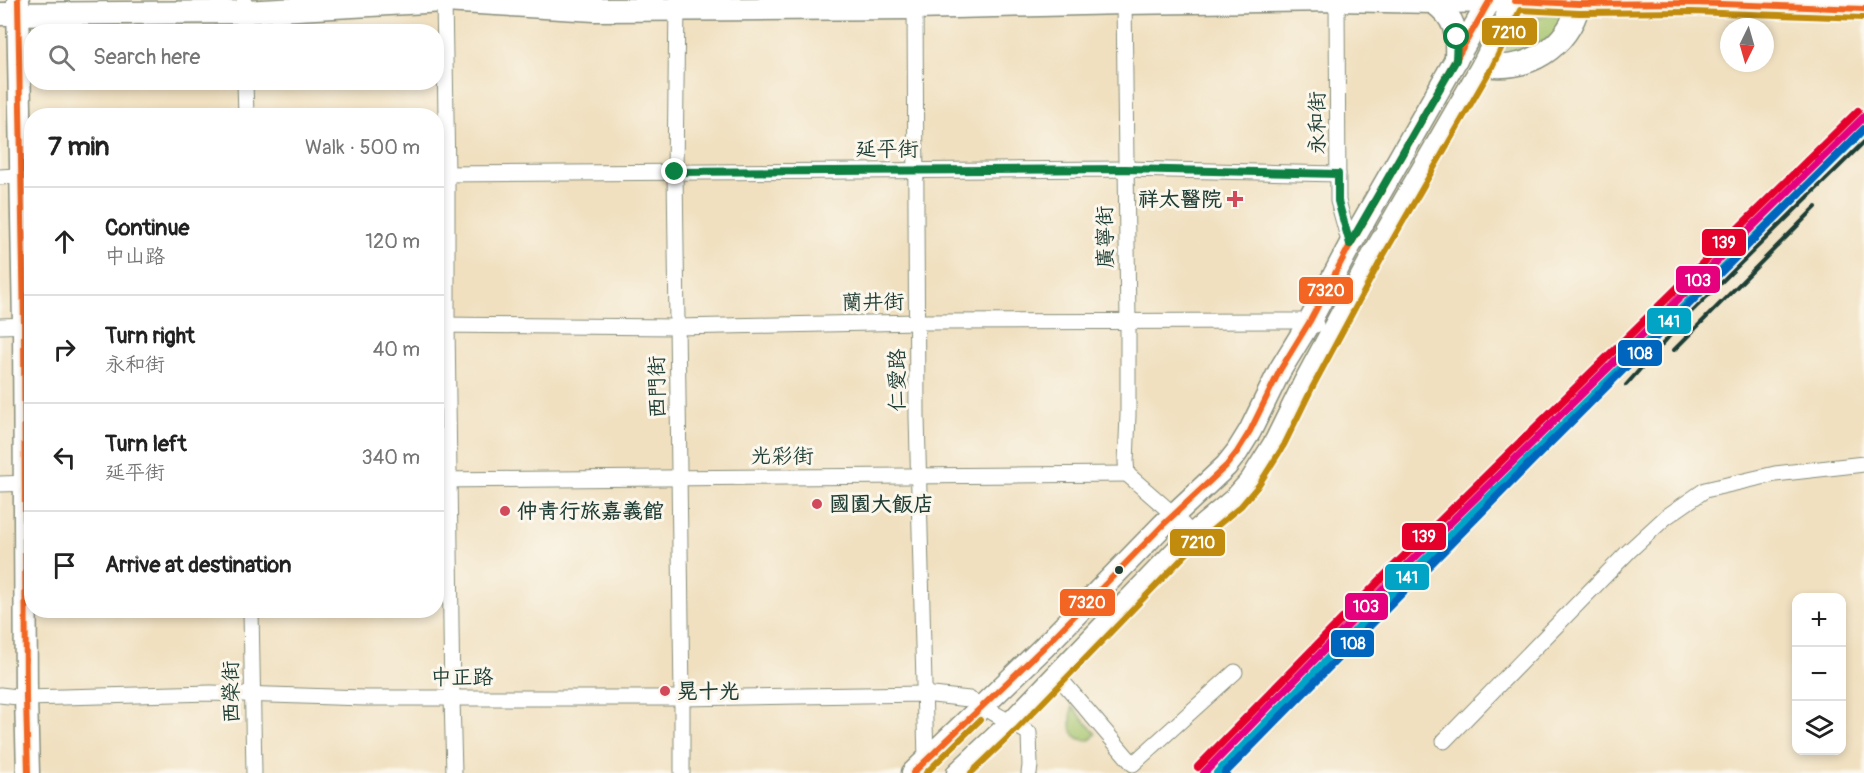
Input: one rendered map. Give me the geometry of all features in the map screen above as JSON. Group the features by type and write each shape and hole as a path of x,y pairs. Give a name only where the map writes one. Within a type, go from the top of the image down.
{"main road":[{"path":"24,271 17,176 12,9 244,14 444,0 595,10 677,5 1515,0 1605,7 1691,3 1864,9"},
{"path":"958,773 1011,723 1192,535 1235,499 1251,481 1276,441 1370,262 1483,65 1515,0"},
{"path":"1435,1 1447,12 1457,37 1456,60"},
{"path":"919,767 1044,647 1174,515 1226,466 1237,452 1350,244 1490,1"},
{"path":"1483,65 1512,66 1528,61 1551,49 1570,28 1579,4"},
{"path":"1350,244 1370,262"},
{"path":"27,618 28,773"}],"street":[{"path":"444,0 444,24"},
{"name":"永和街","path":"1337,0 1338,201 1350,244"},
{"name":"廣寧街","path":"1124,1 1128,323 1127,474"},
{"name":"仁愛路","path":"915,4 919,476 924,694 919,767"},
{"name":"西門街","path":"677,5 675,172 682,773"},
{"path":"1605,7 1864,16"},
{"path":"245,90 246,108"},
{"path":"443,90 443,108"},
{"name":"延平街","path":"444,174 1125,169 1338,174"},
{"path":"1310,321 1331,335"},
{"name":"蘭井街","path":"444,325 677,327 918,322 1310,321"},
{"path":"0,326 24,325"},
{"path":"1444,741 1629,551 1666,518 1705,490 1775,474 1864,464"},
{"path":"1127,474 1174,515 1192,535"},
{"name":"光彩街","path":"444,479 1127,474"},
{"path":"0,484 24,483"},
{"path":"444,503 454,773"},
{"name":"西榮街","path":"251,618 254,773"},
{"path":"1057,675 1133,764 1235,672"},
{"name":"中正路","path":"0,695 26,698 253,693 364,698 682,698 924,694 969,699 1029,733 1029,773"}],"green space":[{"path":"1565,13 1559,32 1544,41 1533,47 1503,50 1516,32 1528,22"},
{"path":"1072,706 1096,734 1090,740 1082,740 1073,734"}],"railway":[{"path":"1626,385 1691,312 1864,142"},
{"path":"1674,350 1816,207"}],"transit line":[{"name":"7320","path":"18,0 24,325"},
{"name":"7320","path":"913,773 1044,647 1164,524 1226,466 1237,452 1280,370 1310,321 1350,245 1490,0"},
{"name":"7320","path":"1515,1 1579,4 1691,3 1864,9"},
{"name":"7210","path":"971,773 1017,729 1198,542 1241,506 1258,486 1284,445 1382,258 1491,69 1520,10 1579,13 1691,12 1864,18"},
{"name":"139","path":"1198,767 1395,565 1858,111"},
{"name":"103","path":"1204,773 1401,571 1864,117"},
{"name":"108","path":"1225,773 1534,459 1864,129"},
{"name":"141","path":"1217,773 1407,577 1864,130"},
{"name":"7320","path":"26,618 28,773"},
{"name":"7210","path":"926,773 980,720"}],"place":[{"name":"祥太醫院","path":"1235,199"},
{"name":"國園大飯店","path":"817,504"},
{"name":"仲青行旅嘉義館","path":"505,511"},
{"name":"晃十光","path":"665,691"}],"route":[{"path":"675,172 1125,169 1338,174 1338,201 1350,244 1456,60 1457,37"}]}
